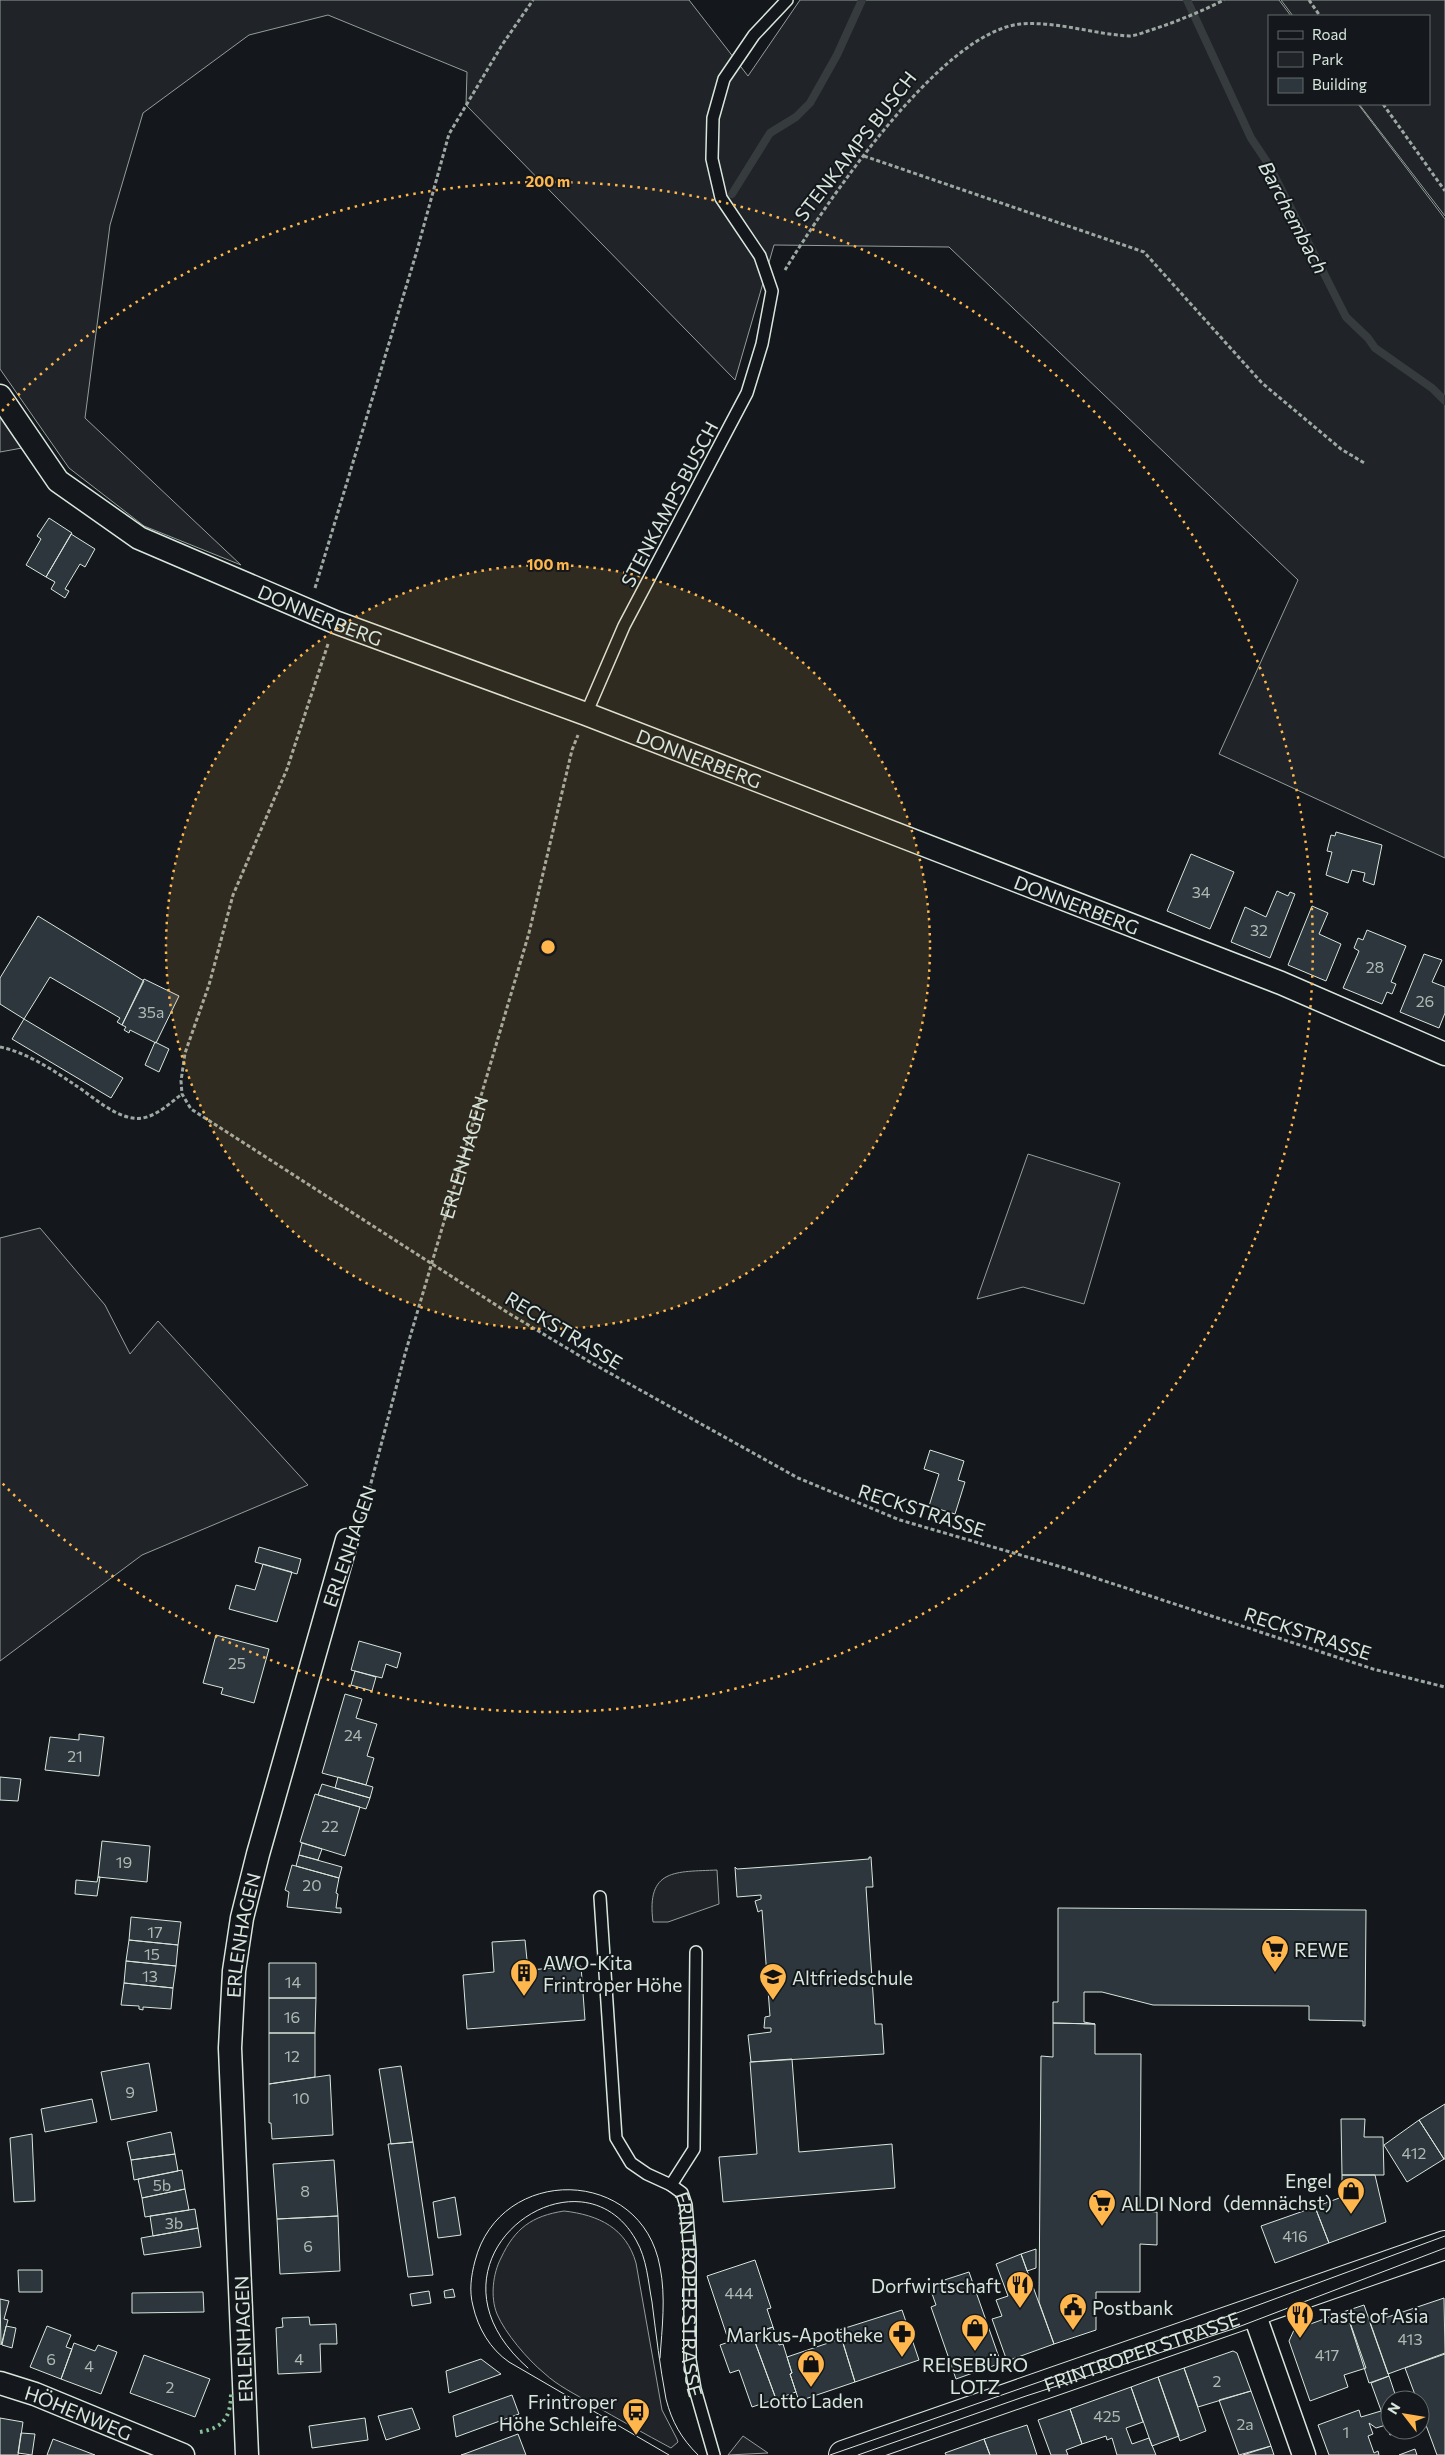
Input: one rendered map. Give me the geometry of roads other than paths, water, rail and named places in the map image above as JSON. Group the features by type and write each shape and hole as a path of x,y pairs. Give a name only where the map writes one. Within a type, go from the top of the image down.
{"main road":[{"name":"FRINTROPER STRASSE","path":"843,2455 1254,2313 1443,2245"}],"street":[{"name":"DONNERBERG","path":"0,396 58,480 139,538 335,622 586,714 1281,983 1445,1054"},
{"name":"ERLENHAGEN","path":"247,2455 230,2048 234,1971 242,1918 258,1854 347,1540"},
{"path":"1254,2313 1304,2455"},
{"name":"HÖHENWEG","path":"0,2383 36,2394 183,2455"}],"lane":[{"name":"STENKAMPS BUSCH","path":"586,714 624,626 747,393 762,344 772,291 760,256 721,198 712,159 713,118 724,79 754,35 787,0"},
{"name":"FRINTROPER STRASSE","path":"600,1897 616,2138 631,2163 682,2193 686,2205 690,2252 690,2360 695,2389 714,2455"},
{"path":"671,2185 694,2149 696,1952"}],"waterway":[{"path":"732,194 770,133 796,117 810,103 837,55 862,0"},
{"name":"Barchembach","path":"1187,0 1251,138 1269,165 1346,317 1368,338 1375,348 1432,388 1445,401"}],"tram line":[{"path":"660,2358 663,2301 660,2267 648,2234 627,2210 600,2195 570,2190 540,2194 512,2207 489,2229 475,2261 471,2289 473,2306 478,2322 496,2351 509,2362 669,2455"},
{"path":"528,2368 496,2328 486,2289 494,2254 515,2226 544,2207 578,2202 610,2212 636,2240 643,2255 647,2270 666,2399 678,2429 698,2455"},
{"path":"830,2455 1234,2314 1445,2236"},
{"path":"858,2455 1026,2396 1233,2329 1445,2248"}],"place":[{"name":"REWE","path":"1275,1973"},
{"name":"AWO-Kita Frintroper Höhe","path":"524,1997"},
{"name":"Altfriedschule","path":"773,2001"},
{"name":"Engel (demnächst)","path":"1351,2215"},
{"name":"ALDI Nord","path":"1102,2227"},
{"name":"Dorfwirtschaft","path":"1020,2309"},
{"name":"Postbank","path":"1073,2331"},
{"name":"Taste of Asia","path":"1300,2339"},
{"name":"REISEBÜRO LOTZ","path":"975,2352"},
{"name":"Markus-Apotheke","path":"902,2358"},
{"name":"Lotto Laden","path":"811,2388"},
{"name":"Frintroper Höhe Schleife","path":"636,2436"}]}
